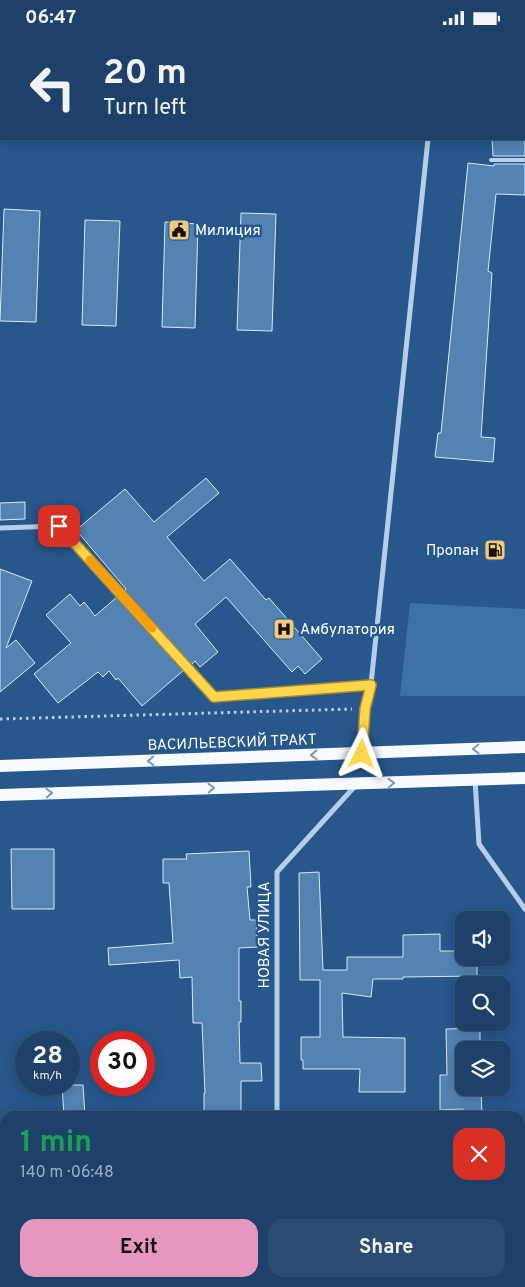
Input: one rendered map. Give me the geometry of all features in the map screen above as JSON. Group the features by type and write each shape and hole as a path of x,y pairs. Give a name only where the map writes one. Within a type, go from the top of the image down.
{"main road":[{"name":"ВАСИЛЬЕВСКИЙ ТРАКТ","path":"0,766 525,747"},
{"path":"0,795 525,778"}],"street":[{"path":"362,754 365,709 371,685 428,140"},
{"path":"0,528 59,526 214,697 371,685"},
{"path":"475,780 479,844 525,909"},
{"name":"НОВАЯ УЛИЦА","path":"277,1111 277,871 356,784"}],"lane":[{"path":"491,160 525,160"}],"path":[{"path":"0,719 365,709"}],"shaded area":[{"path":"410,603 525,609 525,696 400,696"}],"building":[{"path":"492,140 525,140 525,156 493,156"},
{"path":"468,163 494,166 494,164 525,164 525,195 496,194 488,271 492,273 481,437 495,438 493,462 435,457 438,433 441,433"},
{"path":"4,209 40,211 36,322 0,321"},
{"path":"241,213 276,214 272,331 237,330"},
{"path":"85,220 120,221 116,326 82,325"},
{"path":"165,222 198,224 195,328 162,327"},
{"path":"206,478 219,493 167,537 204,581 230,559 266,600 269,598 322,659 305,674 298,666 292,672 226,597 195,624 218,652 200,667 195,661 191,665 124,591 126,589 76,530 125,489 154,522"},
{"path":"25,502 25,519 0,520 0,503"},
{"path":"0,569 32,581 6,648 16,640 35,663 0,692"},
{"path":"70,594 80,606 84,602 95,616 117,597 184,670 142,706 118,678 116,680 109,671 103,677 98,672 58,703 34,674 71,643 46,615"},
{"path":"11,849 54,849 54,909 12,909"},
{"path":"249,851 251,887 247,887 250,920 256,920 258,947 239,948 239,1001 241,1001 241,1022 239,1022 240,1063 261,1063 262,1081 241,1081 241,1111 204,1111 202,1023 193,1023 192,977 180,978 179,960 109,965 108,948 173,943 169,883 163,883 163,859 187,859 186,854"},
{"path":"319,872 323,970 347,970 347,957 403,957 403,935 440,934 440,951 455,951 455,966 477,966 477,976 373,979 371,997 342,993 343,1037 405,1038 405,1092 359,1092 360,1069 303,1069 301,1037 320,1037 320,980 300,980 299,873"},
{"path":"446,1029 480,1031 480,1041 455,1041 455,1096 481,1096 482,1111 463,1111 463,1109 440,1110 440,1075 447,1075"},
{"path":"80,1085 83,1085 85,1111 64,1111 63,1096 80,1096"}],"slow traffic":[{"path":"90,560 152,628"}],"place":[{"name":"Милиция","path":"179,230"},
{"name":"Пропан","path":"495,550"},
{"name":"Амбулатория","path":"284,629"}],"route":[{"path":"59,526 214,697 371,685 365,709 362,754"}]}
